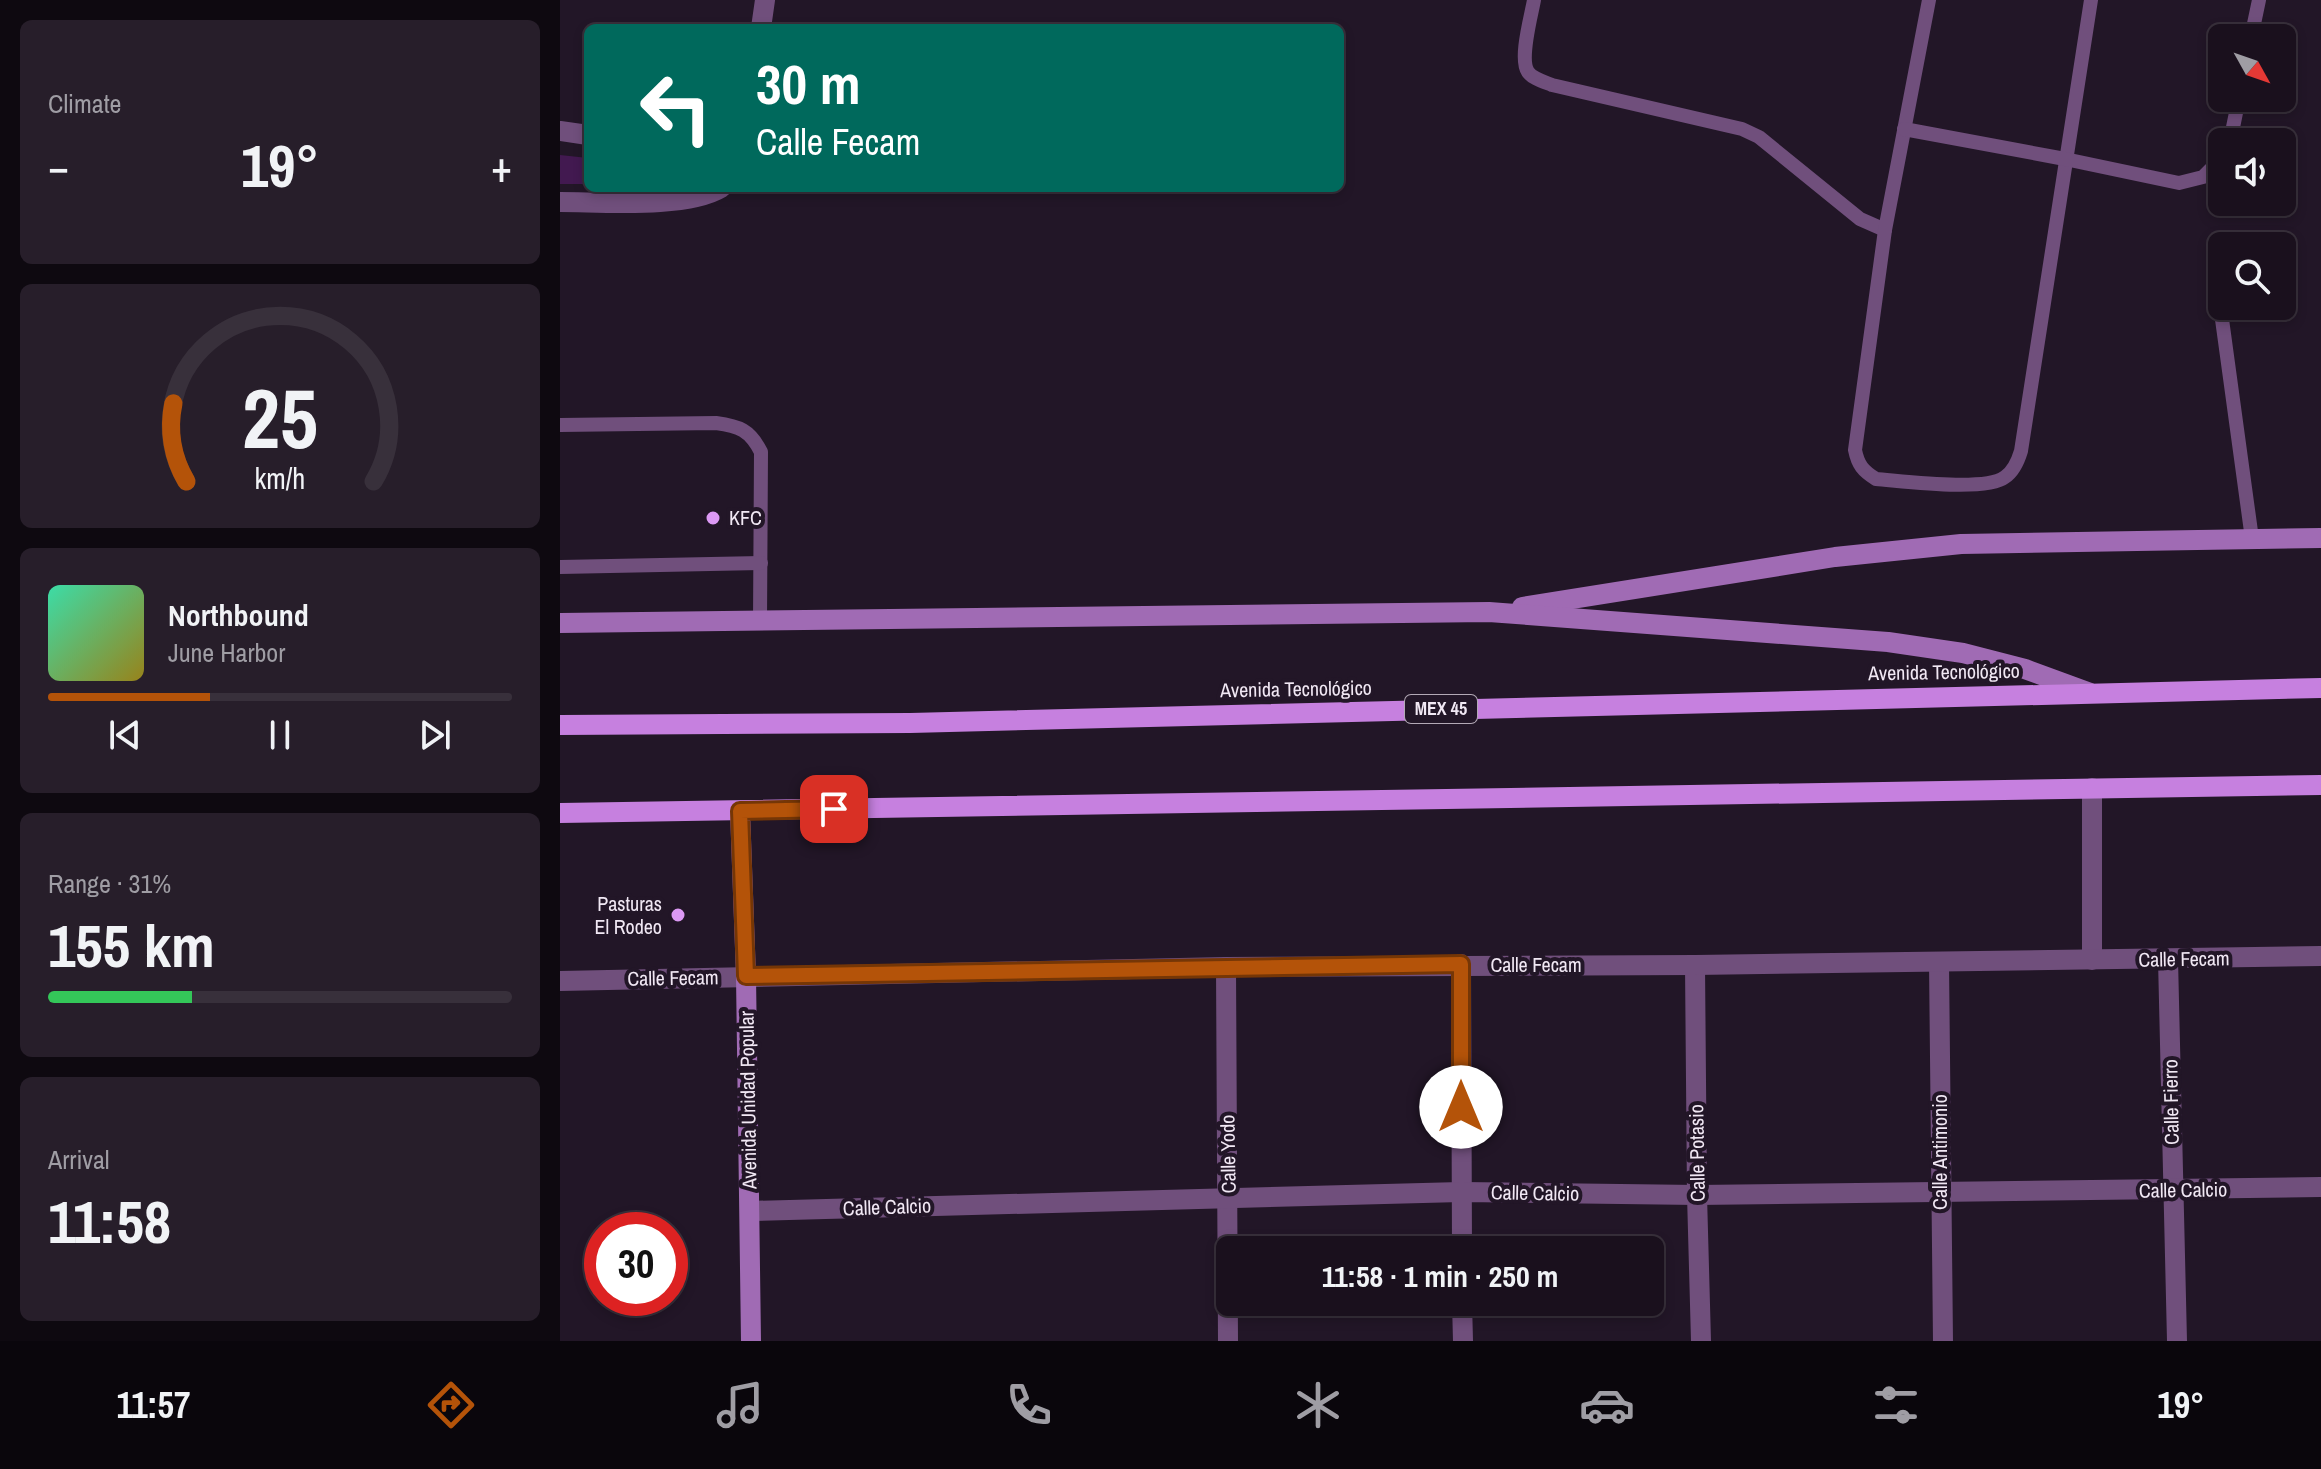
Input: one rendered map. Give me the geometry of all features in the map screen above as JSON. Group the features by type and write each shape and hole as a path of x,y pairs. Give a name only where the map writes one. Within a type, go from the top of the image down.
{"main road":[{"path":"1489,612 1835,557 1961,544 2321,538"},
{"path":"560,623 1489,612 1903,644 1975,656 2025,669 2090,693"},
{"name":"Avenida Tecnológico","path":"560,725 910,723 2321,688"},
{"path":"560,813 2321,785"},
{"name":"Avenida Unidad Popular","path":"740,811 746,976 751,1341"}],"street":[{"path":"762,24 765,0"},
{"path":"560,131 584,134"},
{"path":"560,202 670,201 710,192"},
{"path":"2092,788 2092,960"},
{"name":"Calle Fecam","path":"560,981 1226,967 1695,965 2321,956"},
{"name":"Calle Fierro","path":"2168,959 2177,1341"},
{"name":"Calle Antimonio","path":"1939,962 1943,1341"},
{"path":"1461,964 1462,1236"},
{"name":"Calle Potasio","path":"1695,965 1701,1341"},
{"name":"Calle Yodo","path":"1226,967 1228,1341"},
{"name":"Calle Calcio","path":"750,1211 1461,1192 1697,1195 2321,1187"},
{"path":"1462,1316 1463,1341"}],"lane":[{"path":"1534,0 1524,60 1528,72 1535,77 1552,85 1742,129 1759,137 1860,219 1885,230"},
{"path":"1929,0 1885,230 1855,450 1857,463 1876,479 1987,485 2004,478 2015,467 2021,451 2091,0"},
{"path":"2254,24 2259,0"},
{"path":"1904,129 2179,183 2203,177 2208,172"},
{"path":"2222,320 2252,539"},
{"path":"560,425 716,423 740,426 753,437 761,452 760,621"},
{"path":"560,567 761,563"}],"shaded area":[{"path":"560,155 584,158 584,184 560,184"}],"place":[{"name":"KFC","path":"713,518"},
{"name":"Pasturas El Rodeo","path":"678,915"}],"route":[{"path":"834,809 740,811 746,976 1461,964 1461,1107"}]}
